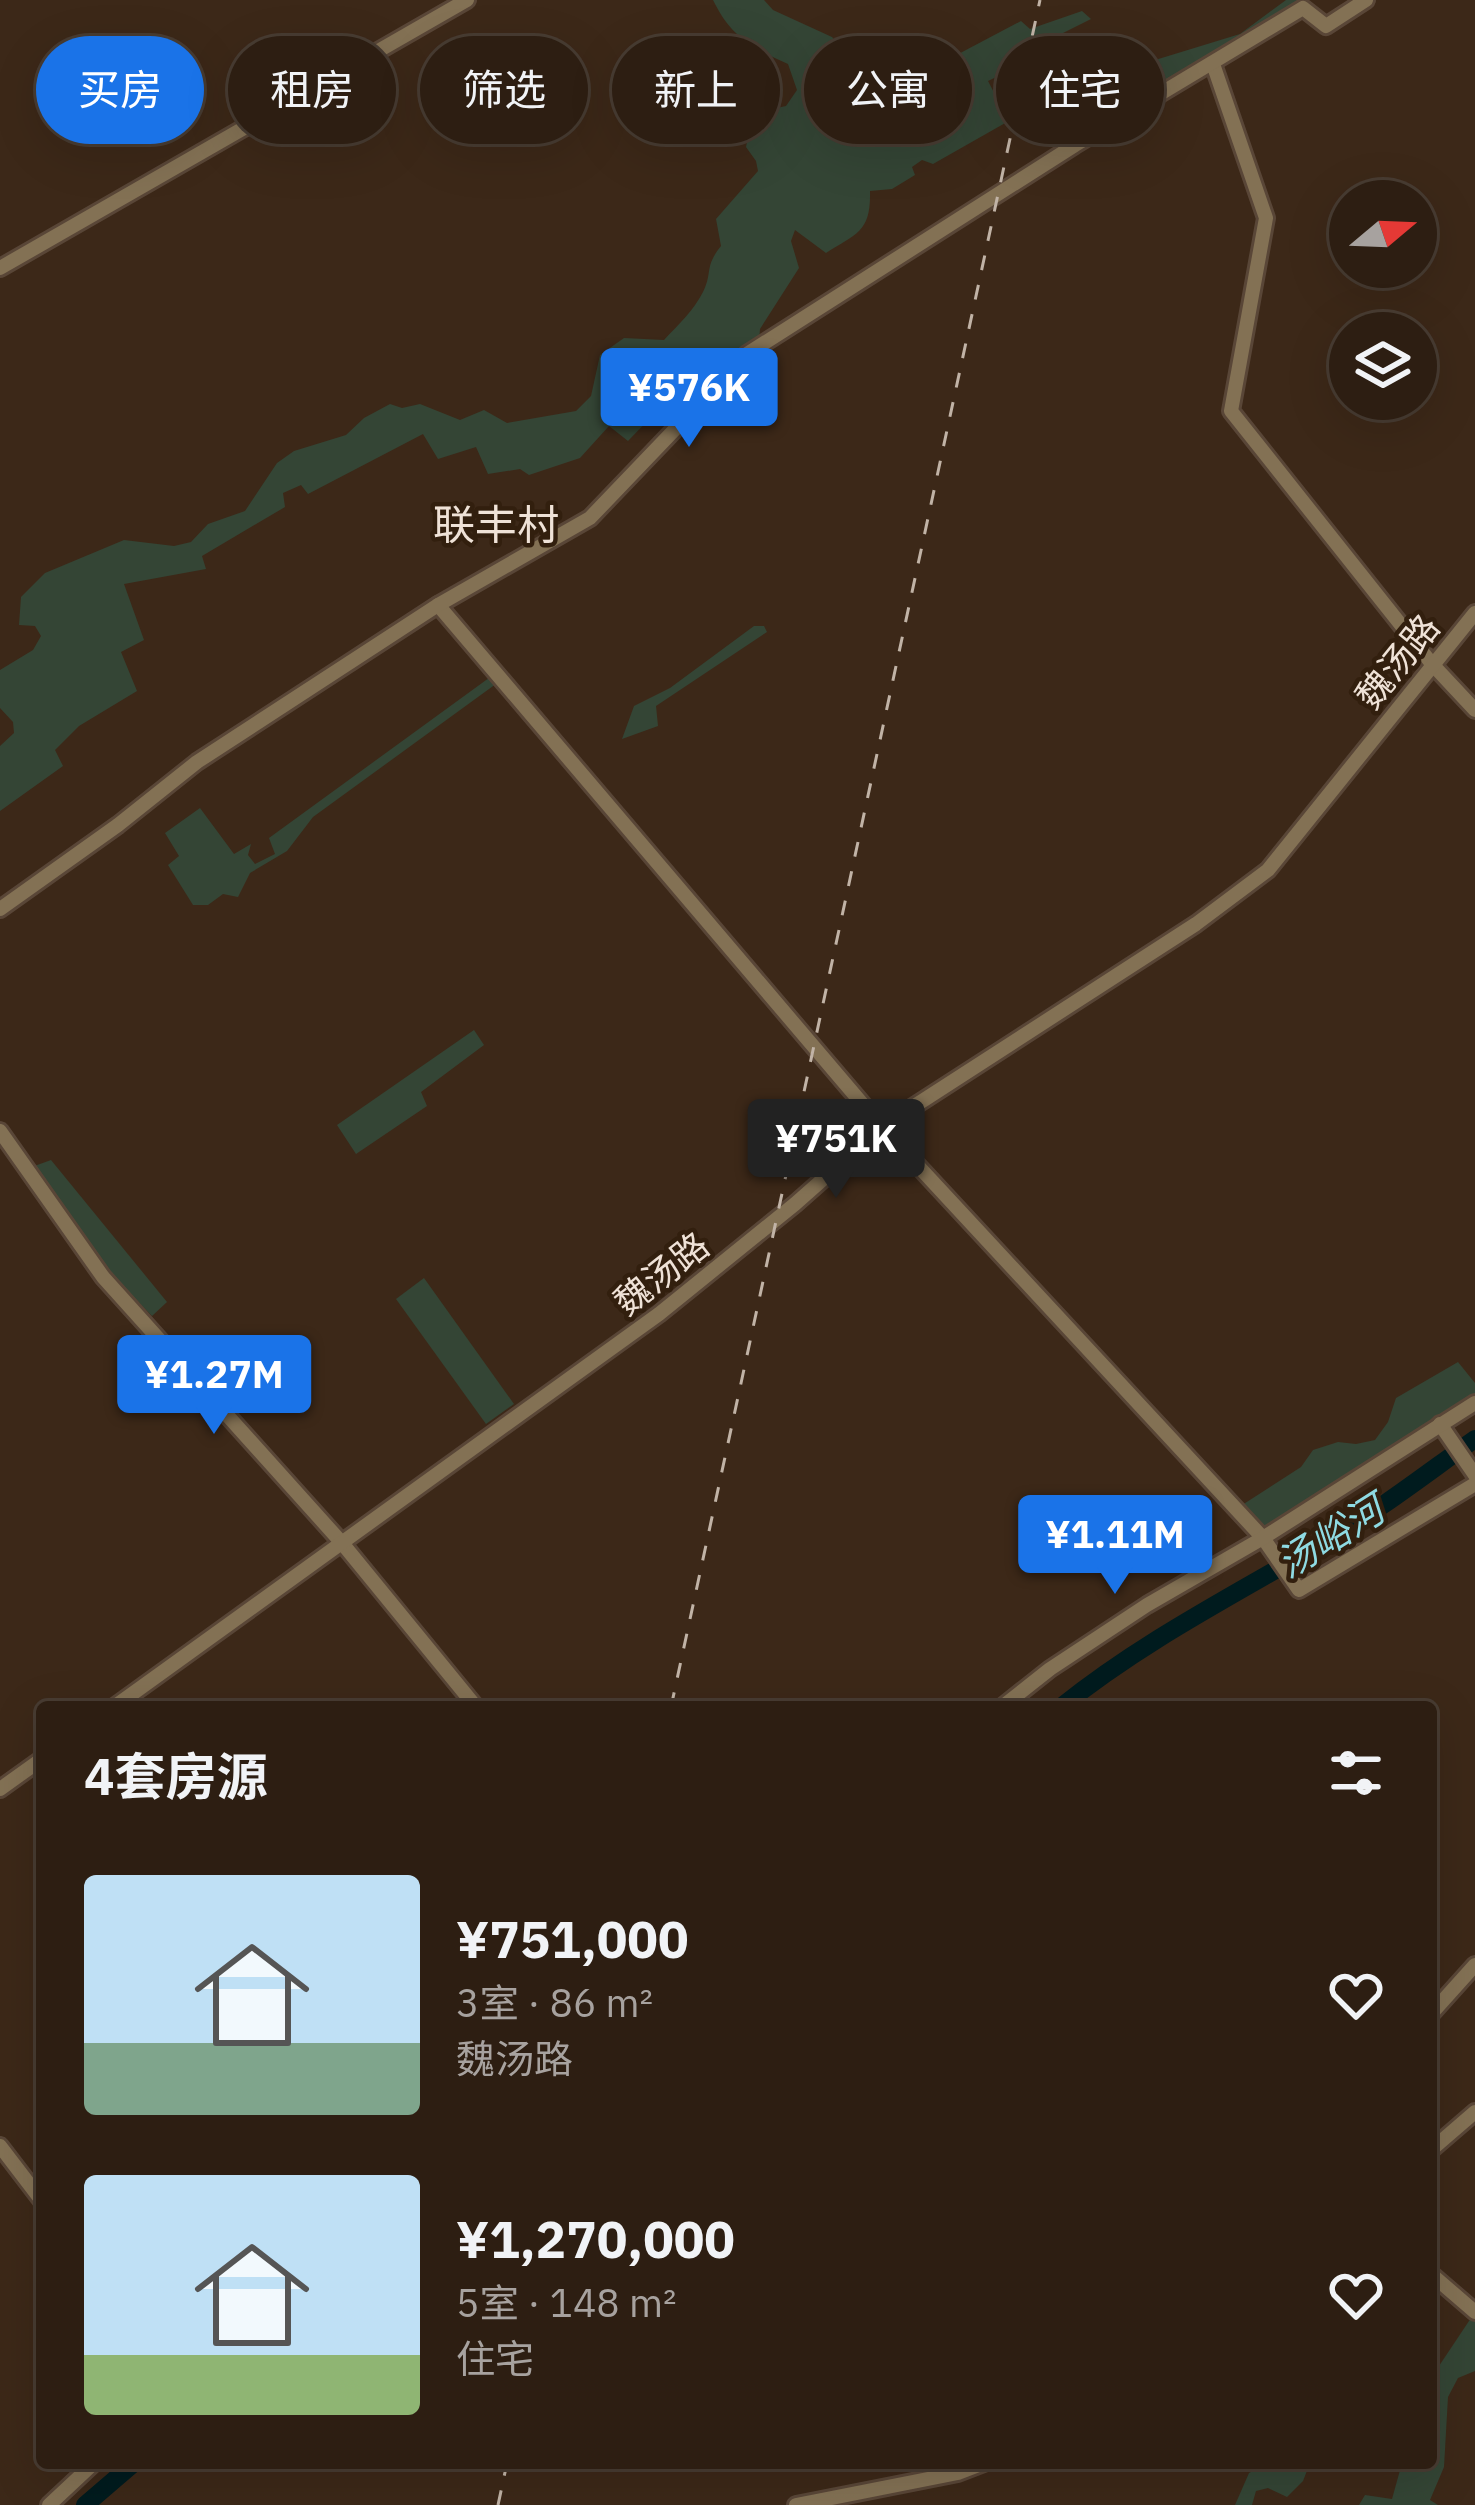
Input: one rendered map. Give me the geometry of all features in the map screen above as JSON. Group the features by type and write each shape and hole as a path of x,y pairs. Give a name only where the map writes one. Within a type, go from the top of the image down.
{"street":[{"path":"1,264 467,0"},
{"path":"0,909 197,762 437,605 590,518 747,354 1303,8 1326,26 1366,0"},
{"path":"1213,64 1266,218 1232,411 1432,664 1475,710"},
{"path":"437,605 882,1127 1266,1543 1299,1591 1475,1480 1440,1424"},
{"name":"魏汤路","path":"122,1701 659,1314 882,1127 1196,924 1268,870 1475,613"},
{"path":"0,1131 103,1276 342,1543 471,1701"},
{"path":"1010,1701 1108,1631 1266,1543 1475,1403"},
{"path":"0,1789 36,1763"},
{"path":"1437,2007 1475,1965"},
{"path":"1437,2145 1475,2113"},
{"path":"0,2146 36,2193"},
{"path":"1437,2279 1475,2312"},
{"path":"49,2505 88,2469"},
{"path":"796,2505 968,2469"}],"green space":[{"path":"713,0 764,0 773,10 830,36 804,36 804,144 968,144 933,164 922,160 912,167 915,175 892,189 870,191 865,223 826,253 795,230 791,241 799,268 760,329 759,342 683,418 671,409 656,412 628,441 609,426 580,458 529,475 520,469 488,474 476,447 438,459 423,434 308,494 301,485 283,493 285,507 202,556 206,569 124,584 144,640 121,652 137,691 79,726 55,750 63,766 0,811 0,746 14,733 13,722 0,708 0,670 33,650 41,636 35,626 19,625 21,597 45,573 124,540 174,546 191,542 208,524 245,511 277,463 294,451 346,435 390,404 402,408 420,404 460,420 484,410 507,423 576,411 591,396 600,355 624,338 664,340 703,292 712,259 721,246 716,219 758,171 747,144 780,144 780,107 797,90 788,64 780,60 780,36 739,36"},
{"path":"1286,0 1305,0 1264,32 1164,90 1164,57 1240,34"},
{"path":"1082,11 1091,19 1057,36 996,36 996,77 988,81 996,96 996,128 972,142 972,47 1021,21 1030,29"},
{"path":"754,626 764,626 767,632 656,706 658,726 622,739 634,706 670,688"},
{"path":"493,675 500,681 313,817 287,851 250,873 238,897 223,894 208,905 193,905 168,865 179,856 165,833 200,808 234,854 251,844 248,855 255,864 275,854 269,838"},
{"path":"474,1030 484,1045 421,1092 427,1106 356,1154 337,1125"},
{"path":"51,1160 167,1302 152,1316 87,1249 29,1168"},
{"path":"424,1278 514,1404 486,1424 396,1299"},
{"path":"1458,1362 1475,1383 1475,1400 1267,1528 1239,1507 1301,1467 1313,1450 1338,1442 1375,1440 1396,1398"},
{"path":"1475,2312 1475,2371 1458,2378 1448,2397 1444,2467 1430,2500 1438,2505 1359,2505 1365,2495 1392,2499 1400,2469 1437,2469 1437,2369"},
{"path":"1308,2469 1287,2497 1268,2488 1256,2491 1252,2505 1235,2505 1249,2473"}],"waterway":[{"name":"汤峪河","path":"1069,1701 1158,1639 1367,1516 1475,1439"},
{"name":"汤峪河","path":"85,2505 127,2469"}],"railway":[{"path":"672,1701 1040,0"},
{"path":"498,2505 506,2469"}],"district":[{"name":"联丰村","path":"496,524"}]}
